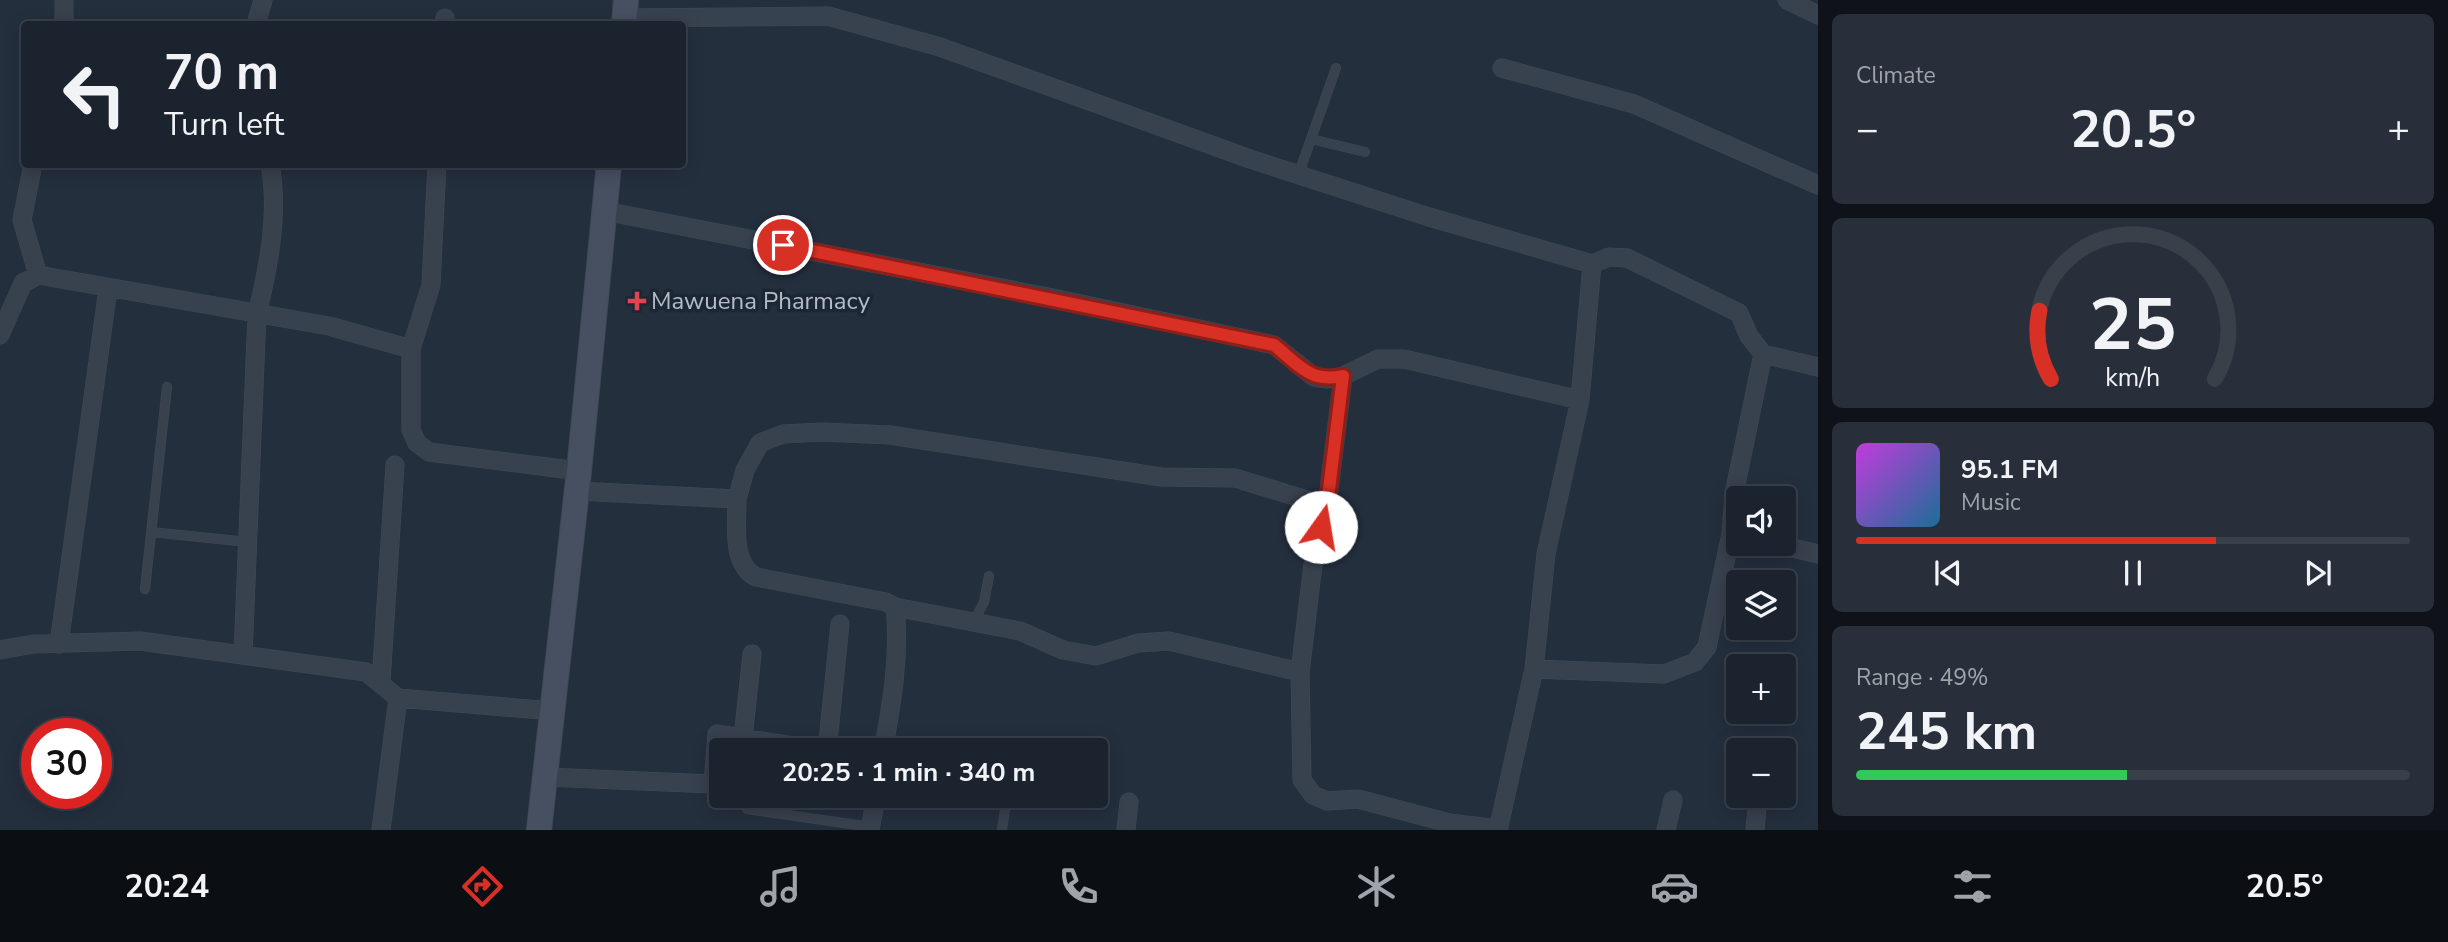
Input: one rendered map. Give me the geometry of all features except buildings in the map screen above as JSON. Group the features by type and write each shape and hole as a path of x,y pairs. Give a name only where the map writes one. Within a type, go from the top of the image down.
{"main road":[{"path":"539,830 578,481 609,168"}],"street":[{"path":"64,0 64,21"},
{"path":"257,21 263,0"},
{"path":"1787,0 1818,15"},
{"path":"625,14 828,16 940,47 1250,159 1429,217 1592,264 1609,257 1627,258 1739,313 1749,335 1763,354 1818,368"},
{"path":"1502,68 1634,104 1818,185"},
{"path":"32,168 22,220 38,275"},
{"path":"243,655 257,314 275,194 271,168"},
{"path":"437,168 431,285 411,349 411,430 416,443 429,452 578,481 737,499"},
{"path":"604,211 1041,296 1274,345 1314,377 1327,380 1343,376 1378,359 1404,359 1580,400"},
{"path":"1343,376 1327,506 1315,548 1300,672 1302,780 1312,796 1327,801 1358,799 1449,823 1499,829 1534,669 1546,554 1580,400 1592,264"},
{"path":"0,335 8,296 38,275 329,326 411,349"},
{"path":"60,644 108,289"},
{"path":"1736,486 1763,354"},
{"path":"1300,672 1169,641 1138,643 1096,656 1063,650 1020,631 756,577 746,572 740,561 737,499 745,470 760,443 783,434 822,432 890,435 1161,477 1235,478 1327,506"},
{"path":"381,682 395,466"},
{"path":"1796,549 1818,554"},
{"path":"1534,669 1664,674 1695,662 1707,647 1729,556"},
{"path":"886,738 895,682 897,630 894,607"},
{"path":"828,738 841,624"},
{"path":"0,650 132,640 366,672 398,698 553,711"},
{"path":"717,738 717,734 743,738 752,653"},
{"path":"381,830 398,698"},
{"path":"545,777 709,783"},
{"path":"1666,830 1673,800"},
{"path":"1126,830 1129,802"},
{"path":"870,828 874,808"},
{"path":"1755,830 1757,808"}],"lane":[{"path":"1299,173 1336,68"},
{"path":"1311,139 1366,152"},
{"path":"145,589 167,387"},
{"path":"151,532 248,542"},
{"path":"974,621 984,602 989,576"},
{"path":"1002,830 1005,808"},
{"path":"747,809 870,828"}],"place":[{"name":"Mawuena Pharmacy","path":"637,301"}],"route":[{"path":"783,245 1274,345 1314,377 1327,380 1343,376 1327,506 1321,527"}]}
